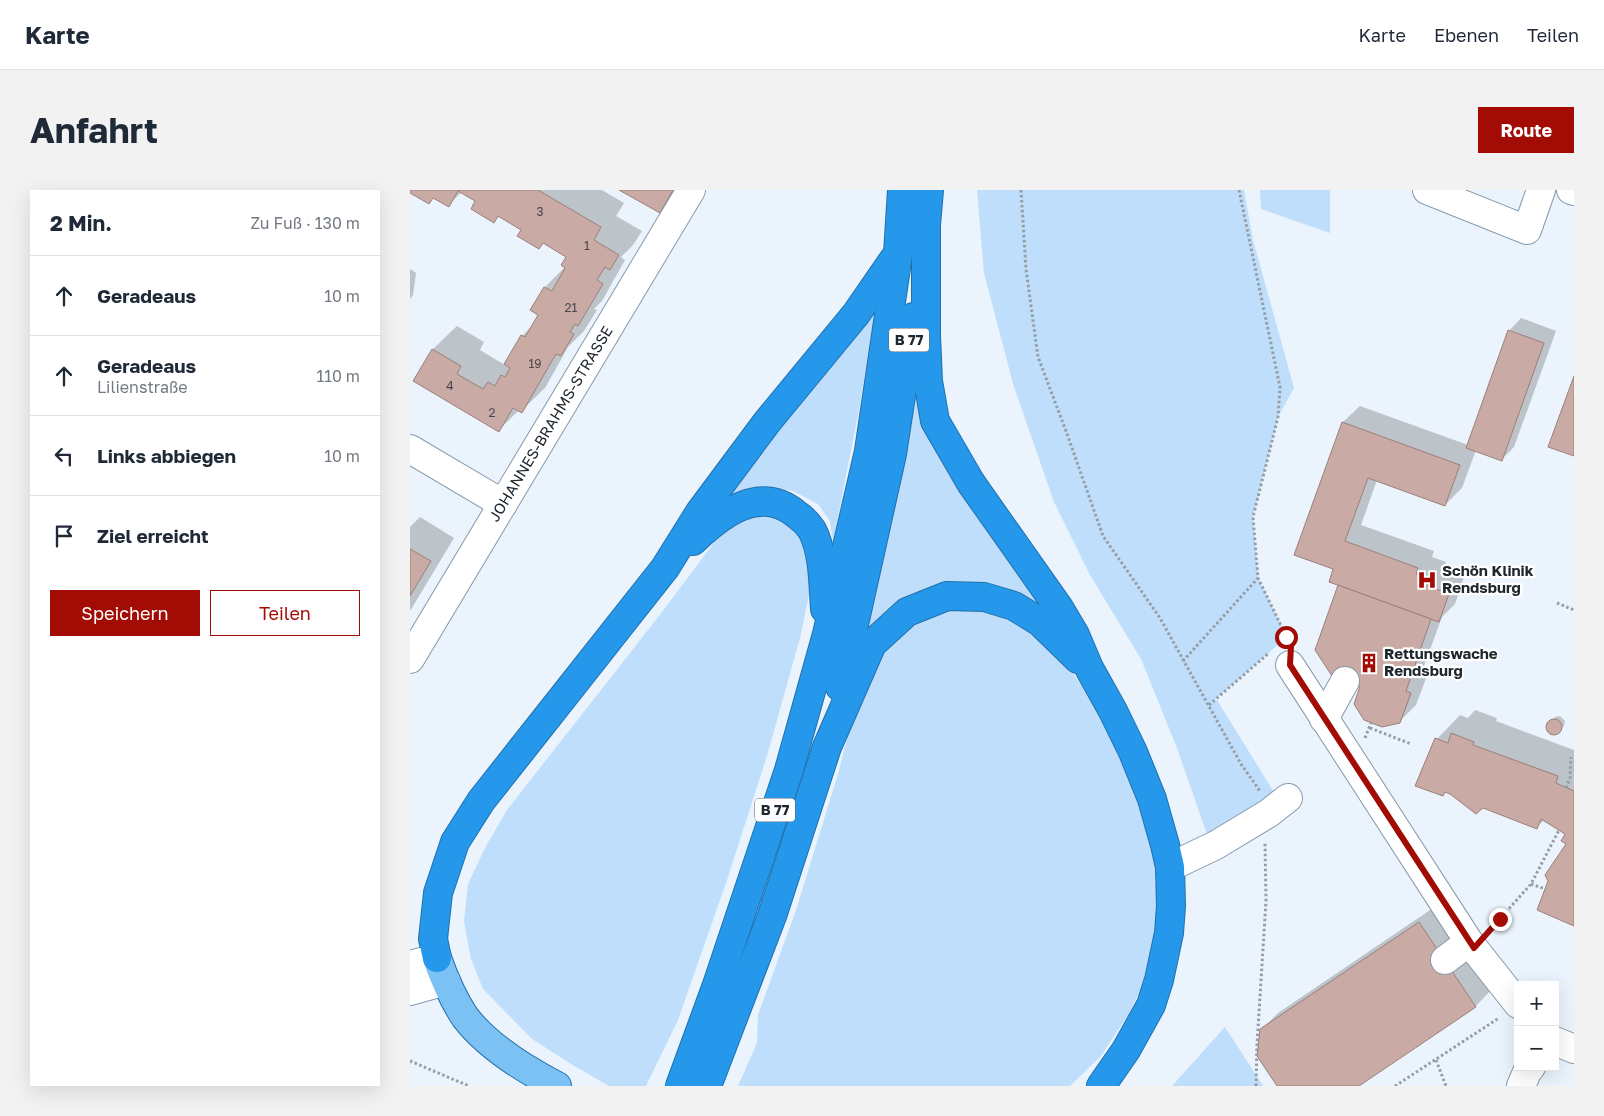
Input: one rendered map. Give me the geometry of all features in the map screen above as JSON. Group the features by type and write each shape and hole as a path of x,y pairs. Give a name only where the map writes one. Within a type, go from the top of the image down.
{"highway":[{"name":"B 77","path":"680,1086 717,985 789,770 827,634 869,451 898,254 902,190"},
{"name":"B 77","path":"707,1086 772,916 827,747 892,454 926,225 929,190"},
{"path":"926,225 927,363 935,421 971,483 1059,608 1075,635 1089,668 1133,752 1152,799 1170,867 1171,906 1169,933 1154,997 1136,1032 1101,1086"},
{"path":"441,969 433,938 438,893 456,842 481,801 665,568 700,512 767,422 856,314 898,254"},
{"path":"665,568 712,522 734,510 759,500 777,503 791,509 812,530 821,565 827,634"},
{"path":"827,747 872,644 907,612 947,596 984,598 1014,606 1040,622 1089,668"}],"main road":[{"path":"441,969 464,1015 478,1032 515,1061 557,1086"}],"street":[{"name":"JOHANNES-BRAHMS-STRASSE","path":"410,659 691,190"},
{"path":"1427,190 1527,230 1541,190"},
{"path":"410,449 503,504"},
{"path":"1282,652 1472,945 1514,1000"},
{"path":"1324,719 1345,681"},
{"path":"1170,867 1216,845 1278,805"},
{"path":"1445,960 1472,945"},
{"path":"410,965 441,969"},
{"path":"410,992 441,969"},
{"path":"1559,1043 1574,1049"},
{"path":"1520,1086 1528,1071"}],"path":[{"path":"1021,190 1026,269 1038,357 1103,536 1160,618 1241,764 1264,796 1278,805 1264,827 1266,901 1256,1044 1256,1086"},
{"path":"1209,705 1291,646 1258,578 1253,517 1278,417 1280,387 1239,190"},
{"path":"1183,661 1258,578"},
{"path":"1557,603 1574,610"},
{"path":"1282,652 1286,637"},
{"path":"1370,728 1411,744"},
{"path":"1566,788 1570,778 1571,757"},
{"path":"1472,945 1531,884 1559,830"},
{"path":"1531,884 1545,889"},
{"path":"1395,1086 1501,1017 1514,1006"},
{"path":"1436,1060 1446,1086"},
{"path":"410,1061 469,1086"}],"shaded area":[{"path":"977,190 1244,190 1253,240 1294,388 1278,417 1253,517 1258,578 1287,637 1212,702 1217,700 1277,797 1209,840 1177,748 1141,659 1090,575 1054,502 1013,384 984,273"},
{"path":"1260,190 1330,190 1330,233 1261,209"},
{"path":"877,298 859,410 833,542 830,521 818,504 793,491 771,488 725,500 760,450"},
{"path":"913,376 1054,612 957,584 858,653"},
{"path":"768,510 803,527 815,567 800,638 767,756 727,880 678,1020 646,1086 609,1086 532,1039 483,989 471,959 464,922 468,884 486,846 507,810 716,540 742,519"},
{"path":"960,604 1028,623 1063,660 1090,697 1135,788 1150,832 1156,869 1157,916 1155,943 1141,989 1128,1015 1101,1056 1070,1086 738,1086 757,1043 758,1015 796,910 838,774 858,695 873,663 911,619"},
{"path":"1225,1027 1263,1086 1172,1086"}],"building":[{"path":"410,190 538,190 601,227 594,240 619,255 610,270 605,267 597,280 603,284 578,326 575,324 570,332 574,334 561,356 556,354 522,413 513,408 499,432 413,381 432,349 461,366 457,374 483,389 488,382 495,386 501,375 505,377 510,368 504,364 521,335 525,337 538,315 530,310 544,287 552,291 565,268 561,265 566,257 543,243 539,249 517,236 521,230 498,216 494,223 471,209 475,201 458,191 449,207 433,198 429,204 410,193"},
{"path":"619,190 673,190 660,213"},
{"path":"1508,330 1544,343 1502,461 1466,448"},
{"path":"1574,376 1574,456 1548,447"},
{"path":"1342,422 1460,465 1445,506 1368,478 1345,541 1418,568 1416,574 1430,579 1428,586 1449,594 1439,622 1329,582 1333,569 1294,555"},
{"path":"410,549 431,561 410,596"},
{"name":"Rettungswache Rendsburg","path":"1338,585 1431,619 1406,691 1411,693 1400,723 1382,727 1364,720 1354,704 1360,686 1332,676 1315,650"},
{"path":"1554,719 1560,721 1562,727 1560,733 1554,735 1548,733 1546,727 1548,721"},
{"path":"1451,733 1474,742 1473,745 1558,776 1556,783 1574,791 1574,926 1537,910 1548,881 1545,875 1566,844 1561,841 1565,834 1541,819 1537,829 1483,808 1476,814 1450,794 1445,792 1443,796 1415,786 1435,738 1448,743"},
{"path":"1419,922 1476,1007 1359,1086 1277,1086 1257,1056 1260,1029"}],"place":[{"name":"Schön Klinik Rendsburg","path":"1427,580"},
{"name":"Rettungswache Rendsburg","path":"1369,663"}],"route":[{"path":"1286,637 1291,646 1290,665 1474,948 1500,919"}]}
